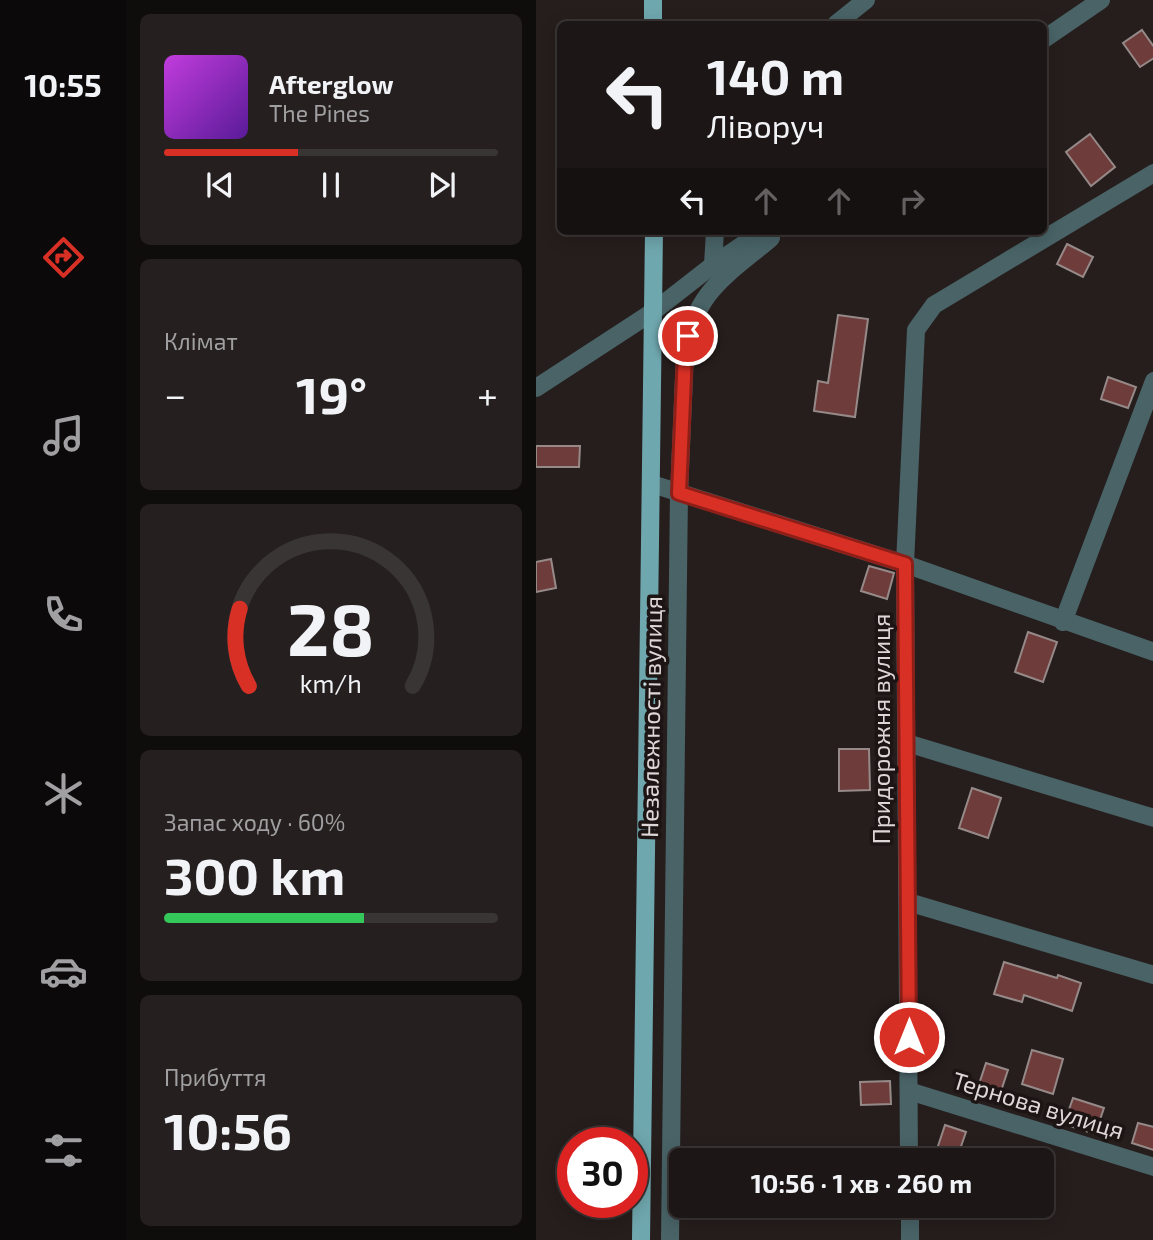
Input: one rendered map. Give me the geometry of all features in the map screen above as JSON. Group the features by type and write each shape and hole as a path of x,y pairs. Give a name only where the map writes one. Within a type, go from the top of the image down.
{"main road":[{"path":"653,0 653,21"},
{"path":"641,1240 654,235"}],"street":[{"path":"840,21 866,0"},
{"path":"1047,37 1101,0"},
{"name":"Придорожня вулиця","path":"909,1148 905,564 916,330 934,305 1154,173"},
{"path":"713,265 715,235"},
{"path":"536,388 654,311 713,265 759,235"},
{"name":"Незалежності вулиця","path":"670,1240 679,493 685,353 692,319 698,307 712,289 771,238 768,235"},
{"path":"1063,622 1154,381"},
{"path":"652,484 905,564 1154,652"},
{"path":"907,743 1154,818"},
{"path":"908,902 1154,975"},
{"name":"Тернова вулиця","path":"909,1091 1154,1167"},
{"path":"910,1218 910,1240"}],"building":[{"path":"1142,30 1154,47 1154,58 1140,67 1123,43"},
{"path":"1090,134 1115,167 1091,186 1066,152"},
{"path":"1067,244 1093,257 1083,277 1057,264"},
{"path":"838,315 868,319 855,417 814,411 818,381 828,383"},
{"path":"1108,377 1136,387 1128,408 1101,399"},
{"path":"536,446 580,446 579,467 536,467"},
{"path":"551,559 556,588 536,592 536,562"},
{"path":"869,566 894,573 887,599 861,591"},
{"path":"1028,632 1057,642 1043,682 1015,672"},
{"path":"839,749 869,749 870,790 839,791"},
{"path":"972,788 1001,798 988,838 959,828"},
{"path":"1004,962 1081,983 1072,1011 1024,995 1022,1002 994,994"},
{"path":"1032,1050 1063,1059 1053,1094 1022,1084"},
{"path":"986,1063 1008,1070 999,1097 977,1090"},
{"path":"890,1081 891,1104 861,1105 860,1082"},
{"path":"1073,1098 1104,1108 1095,1134 1064,1124"},
{"path":"1138,1123 1154,1127 1154,1150 1132,1143"},
{"path":"945,1125 966,1132 960,1148 937,1148"}],"route":[{"path":"688,336 679,493 905,564 909,1037"}]}
